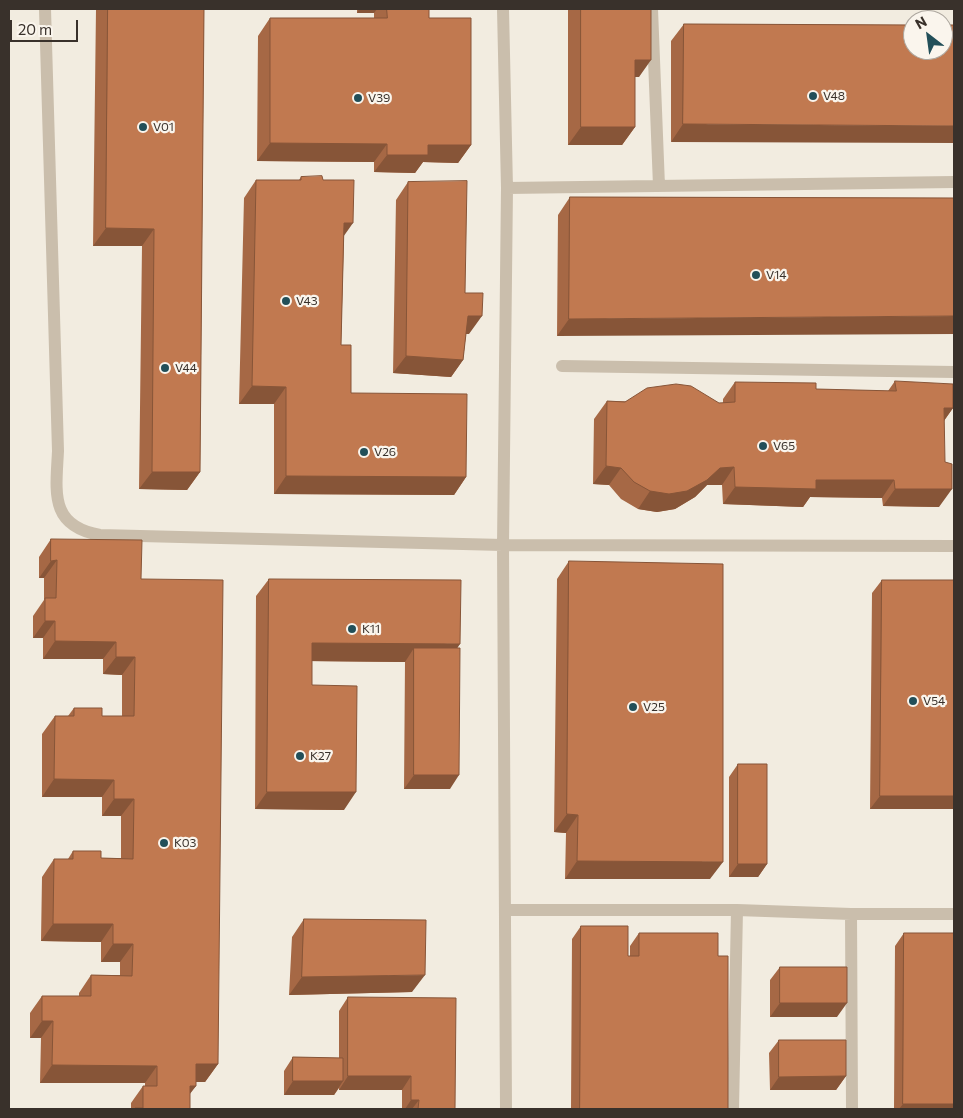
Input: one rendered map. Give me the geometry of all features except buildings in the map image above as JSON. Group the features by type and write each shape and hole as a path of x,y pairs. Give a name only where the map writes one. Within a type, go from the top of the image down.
{"lane":[{"path":"45,9 58,451 56,492 59,508 71,524 83,532 503,545 954,546"},
{"path":"503,9 507,188 503,545 506,1109"},
{"path":"652,9 659,186"},
{"path":"507,188 954,182"},
{"path":"562,366 954,372"},
{"path":"506,910 737,910 851,914 954,914"},
{"path":"734,1109 737,910"},
{"path":"851,914 852,1109"}],"place":[{"name":"V48","path":"813,96"},
{"name":"V39","path":"358,98"},
{"name":"V01","path":"143,127"},
{"name":"V14","path":"756,275"},
{"name":"V43","path":"286,301"},
{"name":"V44","path":"165,368"},
{"name":"V65","path":"763,446"},
{"name":"V26","path":"364,452"},
{"name":"K11","path":"352,629"},
{"name":"V54","path":"913,701"},
{"name":"V25","path":"633,707"},
{"name":"K27","path":"300,756"},
{"name":"K03","path":"164,843"}]}
